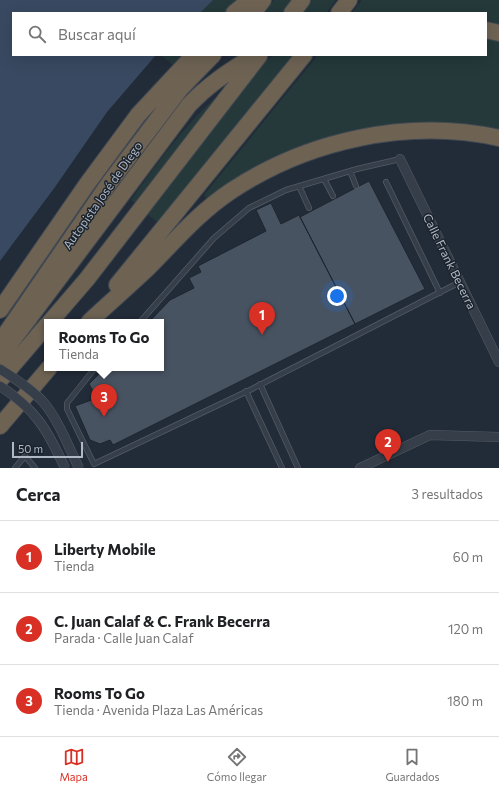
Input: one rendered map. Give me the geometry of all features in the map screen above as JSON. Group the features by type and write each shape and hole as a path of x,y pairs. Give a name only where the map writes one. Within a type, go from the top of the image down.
{"highway":[{"path":"235,12 250,0"},
{"path":"254,12 263,0"},
{"path":"293,12 302,0"},
{"path":"340,12 349,0"},
{"path":"487,30 499,33"},
{"path":"0,310 87,184 138,115 193,56"},
{"name":"Autopista José de Diego","path":"0,342 110,182 181,88 212,56"},
{"path":"0,357 189,105 202,92 227,72 253,56"},
{"path":"53,319 87,279 259,56"},
{"path":"90,319 303,56"},
{"path":"91,319 147,269 183,230 230,192 272,166 310,151 352,139 393,132 453,132 499,138"},
{"path":"0,380 44,329"},
{"path":"0,426 46,371"}],"street":[{"name":"Calle Frank Becerra","path":"400,159 499,362"},
{"path":"0,368 25,386 44,403 56,421 79,468"},
{"path":"0,386 17,398 40,420 65,468"},
{"path":"360,468 430,435 499,437"}],"lane":[{"path":"143,319 214,238 249,208 280,193 299,186 350,171 400,159"},
{"path":"350,171 356,186"},
{"path":"324,179 333,196"},
{"path":"386,182 440,293"},
{"path":"299,186 309,208"},
{"path":"93,371 67,404 67,409 94,464 246,391 460,282"},
{"path":"260,384 298,468"},
{"path":"246,391 282,468"},
{"path":"15,468 25,456 35,468"}],"green space":[{"path":"213,0 237,0 226,12 201,12"},
{"path":"274,0 336,0 327,12 263,12"},
{"path":"362,0 499,0 499,132 348,136 208,200 204,195 317,56 487,56 487,12 353,12"},
{"path":"161,56 184,56 175,66"},
{"path":"273,56 293,56 158,223 131,200 162,157 194,118 231,84"}],"water":[{"path":"0,0 213,0 201,12 12,12 12,56 155,56 107,112 55,187 0,261"}],"building":[{"path":"369,181 425,289 355,324 300,217"},
{"path":"271,203 281,224 299,215 355,324 113,445 110,440 100,444 90,440 75,406 97,398 89,384 102,371 164,371 164,319 152,319 170,300 194,288 189,278 201,272 198,266 266,231 256,210"}],"place":[{"name":"Liberty Mobile","path":"262,335"},
{"name":"Rooms To Go","path":"104,417"},
{"name":"C. Juan Calaf & C. Frank Becerra","path":"388,462"}]}
